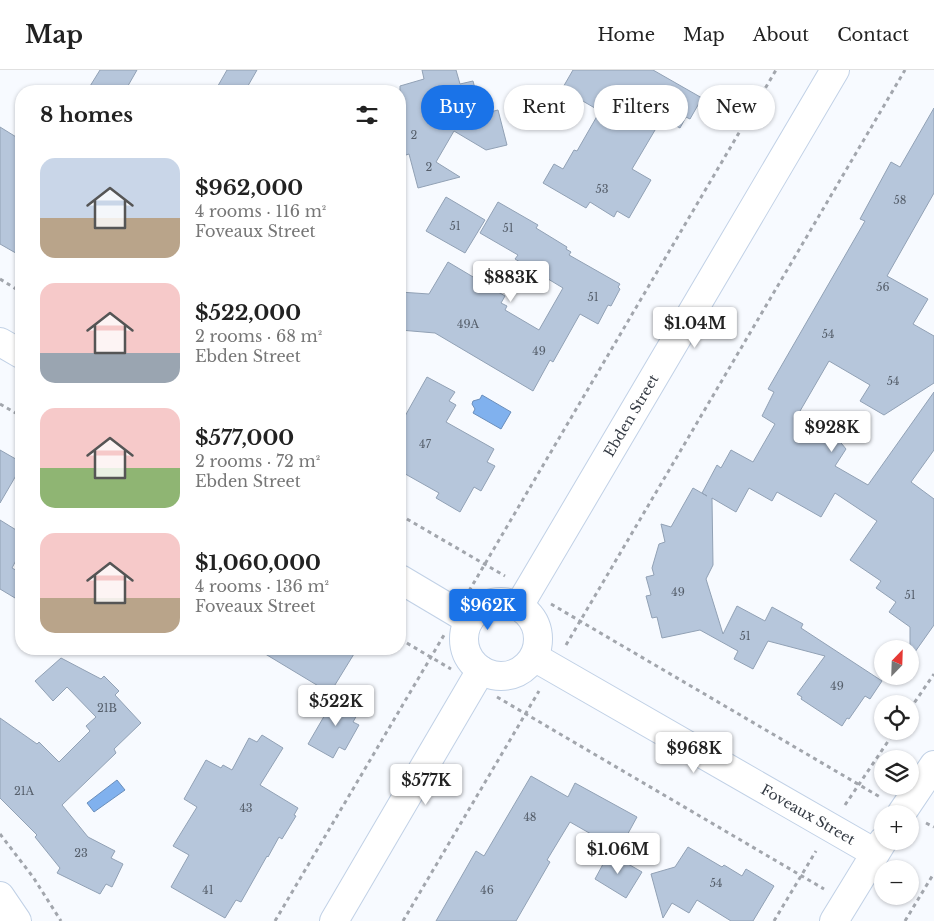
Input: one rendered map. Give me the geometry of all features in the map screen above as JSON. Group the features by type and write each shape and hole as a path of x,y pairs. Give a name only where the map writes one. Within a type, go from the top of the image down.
{"street":[{"name":"Ebden Street","path":"519,606 835,70"},
{"path":"0,342 15,351"},
{"path":"406,583 469,620"},
{"path":"491,603 510,603 519,606 535,623 538,634 538,646 534,657 527,666 517,673 504,676 493,675 481,670 473,663 467,653 464,642 465,630 469,620 475,612 491,603"},
{"name":"Foveaux Street","path":"534,657 874,844"},
{"path":"334,921 481,670"},
{"path":"907,805 934,765"},
{"path":"834,921 877,850"},
{"path":"0,896 17,921"}],"path":[{"path":"406,518 485,564 776,70"},
{"path":"889,740 858,784 580,621 905,70"},
{"path":"0,279 15,288"},
{"path":"0,404 15,413"},
{"path":"275,921 430,657 406,643"},
{"path":"919,696 934,674"},
{"path":"403,921 526,713 800,875 774,921"},
{"path":"0,834 33,877 60,921"},
{"path":"905,921 934,873"}],"water":[{"path":"482,395 511,412 501,429 473,413 475,409 472,404 473,401 480,399"},
{"path":"117,780 125,790 94,812 87,803"}],"building":[{"path":"100,70 137,70 128,85 91,85"},
{"path":"227,70 257,70 248,85 218,85"},
{"path":"422,70 456,70 460,84 473,81 474,85 421,85 421,130 494,130 494,111 498,110 507,145 486,150 454,131 436,162 460,177 418,188 409,154 406,155 406,85 403,85 424,79"},
{"path":"573,70 653,70 679,85 594,85 594,108 584,102 584,85 564,85"},
{"path":"688,90 698,96 698,105 690,119 688,118"},
{"path":"934,108 934,193 887,276 928,299 913,324 934,336 934,383 884,415 860,401 870,385 829,361 796,418 837,438 846,449 835,466 868,485 934,392 934,450 911,482 934,499 934,625 919,646 919,640 910,640 910,627 889,612 896,602 876,588 881,581 850,560 877,521 835,493 821,517 777,492 772,501 749,488 736,512 712,498 713,565 706,579 723,634 737,606 765,621 772,607 803,624 801,628 874,676 874,685 879,685 870,699 865,696 842,726 801,699 802,697 797,694 825,656 768,641 753,669 734,659 738,651 700,630 662,638 657,617 652,618 646,596 651,595 646,577 654,575 652,568 659,544 665,542 661,524 671,527 693,488 707,496 702,493 717,465 721,468 731,450 753,462 775,424 762,416 774,392 768,389 865,221 860,219 891,162 900,167"},
{"path":"594,121 594,130 655,130 632,169 651,180 629,218 617,211 614,217 590,202 586,208 543,183 554,164 563,169 574,150 577,151"},
{"path":"0,127 15,136 15,253 0,244"},
{"path":"446,197 485,220 465,253 426,231"},
{"path":"498,202 538,225 536,228 567,247 566,249 571,252 569,255 620,284 618,287 620,289 611,306 608,305 598,324 580,314 553,362 550,360 533,391 435,333 406,331 406,292 429,294 448,262 505,296 501,303 507,306 505,310 539,330 563,288 515,259 518,255 480,233"},
{"path":"427,377 455,392 449,401 456,405 446,422 494,449 487,462 495,466 481,491 474,487 460,512 436,498 439,493 406,474 406,414"},
{"path":"0,450 15,459 15,477 0,503"},
{"path":"0,520 15,529 15,562 12,568 15,570 15,598 0,589"},
{"path":"267,655 353,655 330,693"},
{"path":"61,658 101,679 104,676 119,691 115,695 141,723 114,749 116,753 62,805 88,837 115,851 111,858 123,864 112,887 106,884 100,894 57,873 60,868 35,837 37,835 0,798 0,718 37,744 39,742 59,762 90,731 86,726 96,717 67,687 53,701 35,681"},
{"path":"337,694 361,708 353,722 359,725 345,750 339,747 333,758 308,744"},
{"path":"262,735 283,748 260,785 298,808 294,815 296,816 282,839 279,837 241,902 236,900 225,918 171,887 189,855 173,846 197,807 184,799 206,760 221,768 223,765 232,770 249,738 257,742"},
{"path":"531,776 568,797 575,783 637,817 619,850 570,822 547,860 550,862 516,921 436,921 476,851 484,856"},
{"path":"688,847 722,867 724,865 742,876 746,869 774,886 753,921 731,921 697,900 689,913 672,903 663,918 651,874 675,867"},
{"path":"609,853 642,872 626,898 595,879"}]}
